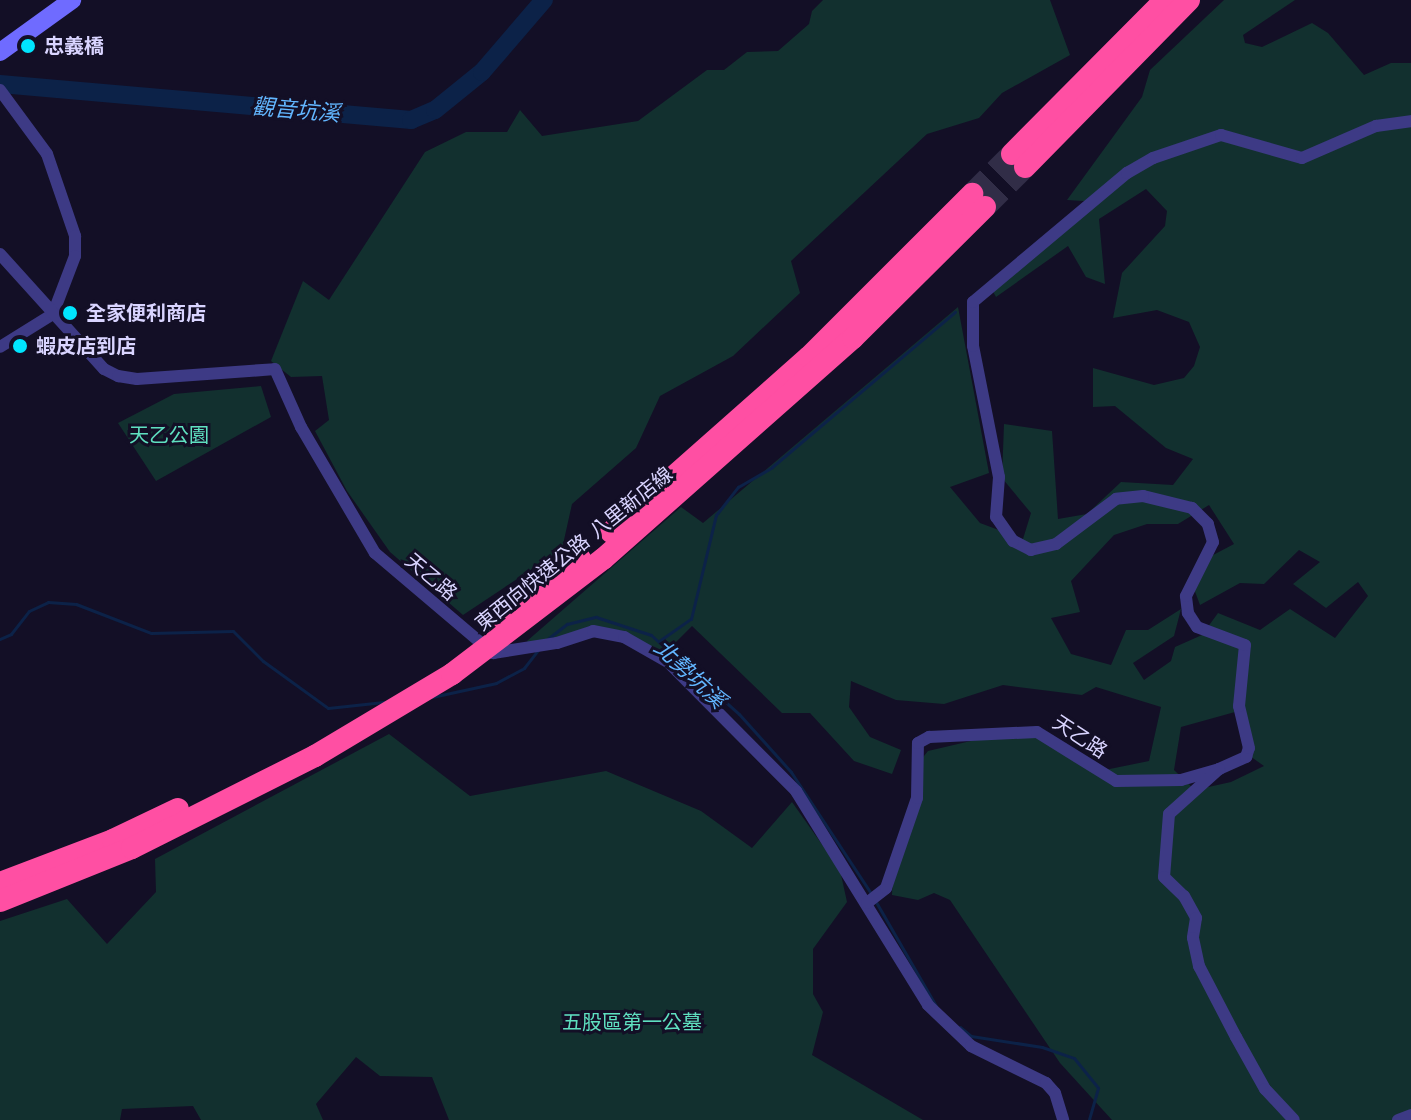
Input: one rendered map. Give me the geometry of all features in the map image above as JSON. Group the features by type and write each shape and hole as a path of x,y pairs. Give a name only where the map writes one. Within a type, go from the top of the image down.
{"highway":[{"path":"1019,160 1109,65 1165,0"},
{"path":"1109,65 1189,0"},
{"name":"東西向快速公路 八里新店線","path":"0,901 132,848 315,756 452,674 853,338 979,201"},
{"name":"東西向快速公路 八里新店線","path":"0,883 204,797 357,715 462,651 598,553"}],"street":[{"path":"0,52 72,0"},
{"path":"0,347 53,314 75,256 75,236 47,154 4,95"},
{"path":"1294,1120 1265,1089 1236,1037 1199,966 1193,938 1196,918 1184,896 1164,877 1169,814 1219,769 1246,757 1249,748 1239,706 1245,645 1197,627 1188,613 1186,596 1213,542 1208,524 1192,508 1143,496 1116,499 1056,544 1031,550 1013,541 996,517 999,477 973,346 973,302 982,291 1127,173 1177,149 1221,135 1302,158 1376,126 1411,121"},
{"name":"天乙路","path":"0,254 104,369 118,376 137,379 275,369 309,441 384,564 493,653 557,643 593,631 649,648 796,791 928,1005 971,1046 1046,1083 1055,1093 1063,1120"},
{"name":"天乙路","path":"867,903 886,888 917,798 918,743 929,737 1037,732 1116,781 1181,780 1219,769"},
{"path":"1398,1120 1411,1115"}],"green space":[{"path":"823,0 1050,0 1070,55 1002,93 979,118 927,134 791,261 800,293 733,356 660,396 636,448 572,504 562,549 463,615 390,552 347,491 315,431 329,420 322,376 291,377 271,361 303,281 329,300 425,152 466,132 507,132 520,110 542,136 638,121 707,70 724,70 747,52 778,51 809,24 812,11"},
{"path":"1224,0 1295,0 1243,35 1245,43 1262,47 1312,23 1328,33 1364,75 1391,63 1411,63 1411,1120 1112,1120 1060,1063 950,900 934,893 918,900 892,895 893,869 912,823 912,771 928,751 1005,733 1049,740 1095,772 1149,761 1161,707 1096,687 1082,695 1003,685 944,704 896,700 851,681 849,707 870,737 901,750 892,774 854,761 810,713 782,713 692,626 664,654 606,629 534,651 527,641 681,507 703,523 958,307 989,473 950,487 980,523 1023,539 1031,513 1002,478 1004,424 1052,431 1058,519 1087,514 1121,482 1173,485 1193,459 1166,448 1115,406 1093,407 1093,368 1154,385 1184,378 1194,366 1200,347 1189,322 1157,310 1113,318 1122,273 1165,226 1167,211 1146,189 1099,219 1105,284 1086,277 1068,246 996,297 990,286 1099,202 1067,200 1142,97 1150,70","holes":["1209,505 1234,544 1198,563 1190,578 1200,605 1240,583 1264,584 1299,550 1320,562 1293,584 1326,608 1358,582 1368,596 1335,638 1290,609 1260,630 1218,613 1202,635 1175,647 1171,661 1144,680 1133,663 1174,636 1181,609 1148,630 1126,630 1111,665 1071,654 1051,618 1080,612 1071,581 1114,535 1147,524 1178,524","1235,712 1247,754 1264,766 1231,782 1195,790 1174,770 1181,727"]},
{"name":"天乙公園","path":"261,386 271,417 156,481 118,423 174,394"},
{"name":"五股區第一公墓","path":"389,734 470,796 606,771 701,811 752,848 792,802 840,870 847,902 813,949 813,994 823,1012 812,1055 923,1120 449,1120 432,1077 380,1076 356,1057 316,1104 323,1120 201,1120 193,1106 122,1109 120,1120 0,1120 0,921 67,899 107,944 156,892 155,859"}],"waterway":[{"name":"觀音坑溪","path":"0,84 411,120 435,110 482,72 544,0"},
{"path":"659,641 691,619 716,515 738,487 772,467 955,312"},
{"name":"北勢坑溪","path":"0,639 11,634 29,611 48,602 76,604 151,633 233,631 263,661 328,708 384,702"},
{"path":"545,641 567,624 596,617 651,635 739,714 791,772 872,895"},
{"name":"北勢坑溪","path":"432,697 496,683 524,668 538,650"},
{"name":"北勢坑溪","path":"876,902 936,1006"},
{"name":"北勢坑溪","path":"960,1027 971,1036 1042,1047 1074,1058 1098,1088 1089,1120"}],"tunnel":[{"path":"972,194 1012,154"},
{"path":"985,207 1025,167"}],"place":[{"name":"忠義橋","path":"28,46"},
{"name":"全家便利商店","path":"70,313"},
{"name":"蝦皮店到店","path":"20,346"}]}
